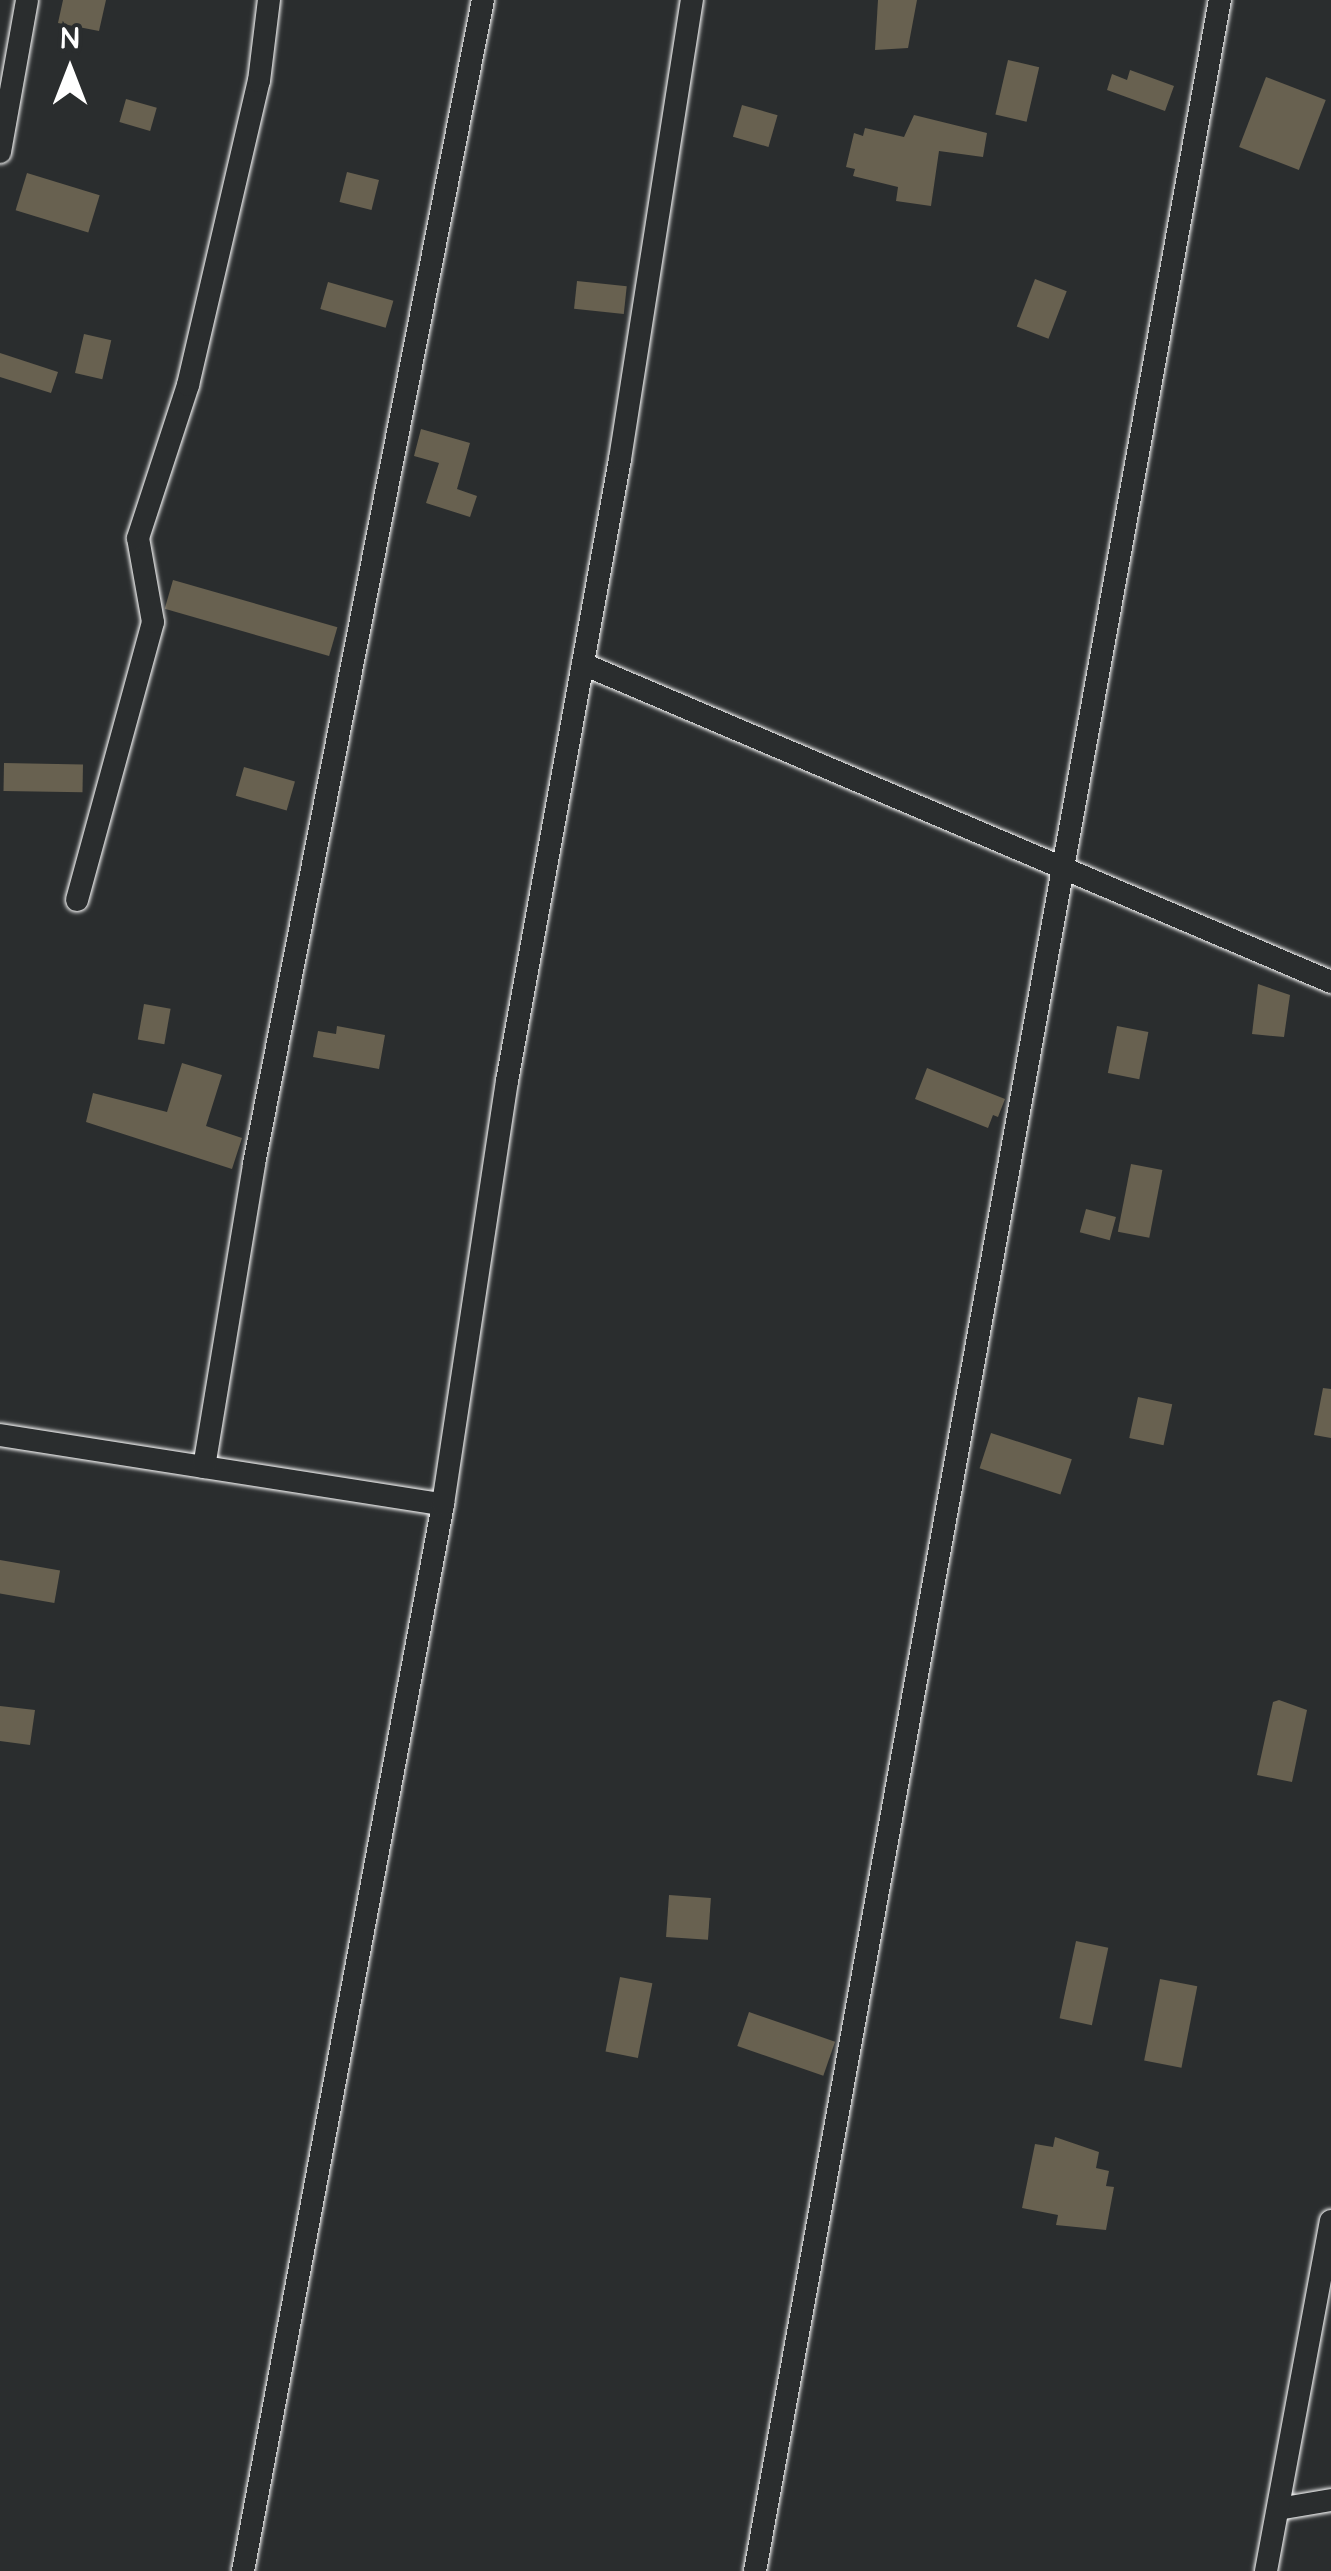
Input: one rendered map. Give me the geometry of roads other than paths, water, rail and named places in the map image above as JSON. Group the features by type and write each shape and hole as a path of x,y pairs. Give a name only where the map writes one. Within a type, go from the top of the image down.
{"street":[{"path":"0,152 27,0"},
{"path":"77,900 153,622 138,538 188,385 259,81 269,0"},
{"path":"204,1467 254,1164 483,0"},
{"path":"243,2571 443,1504 506,1081 583,664 692,0"},
{"path":"755,2571 1220,0"},
{"path":"583,664 1331,982"},
{"path":"0,1435 443,1504"},
{"path":"1266,2571 1331,2222"},
{"path":"1278,2509 1331,2500"}]}
